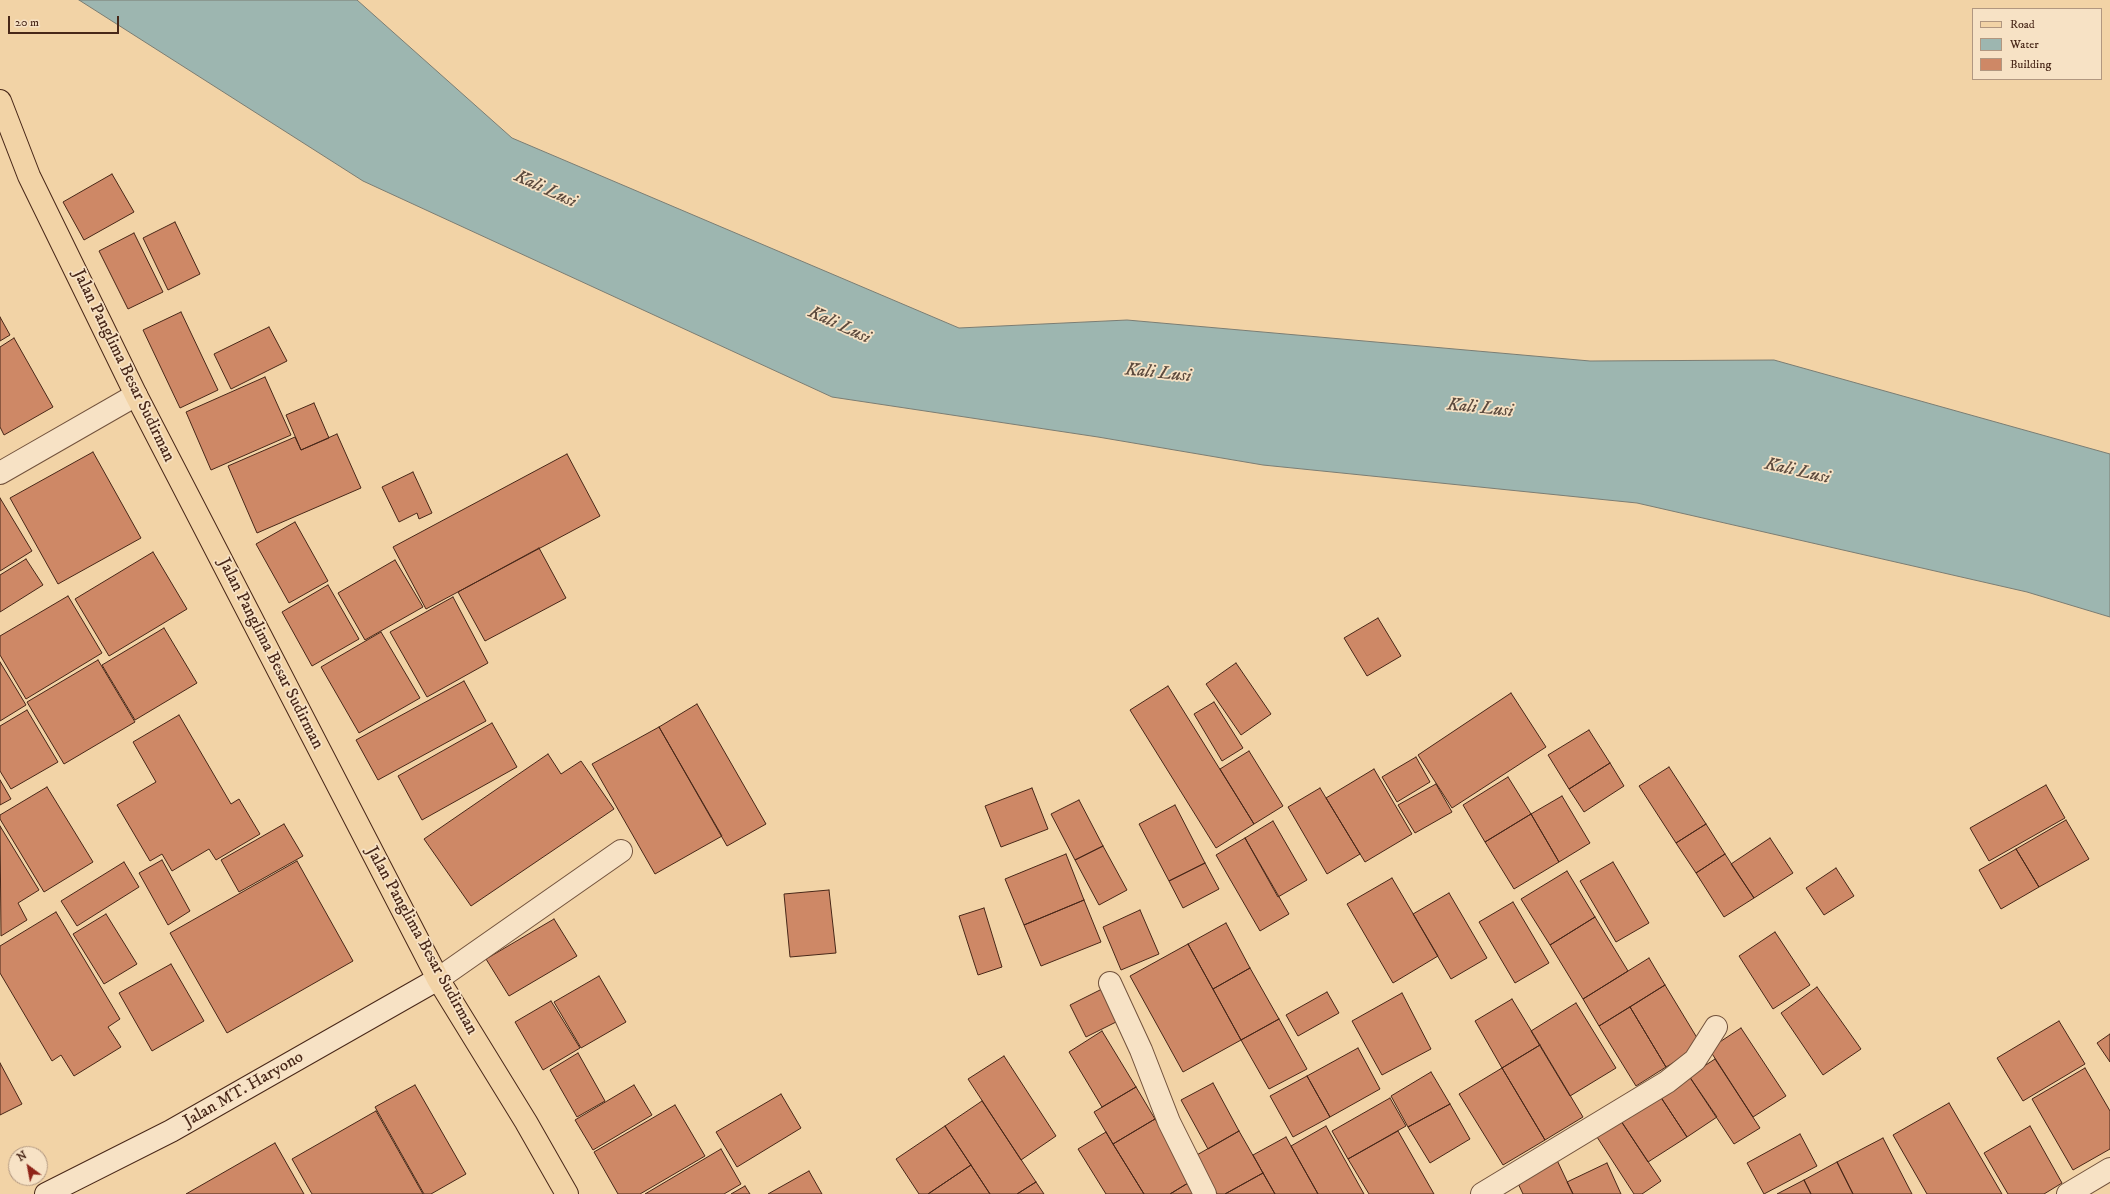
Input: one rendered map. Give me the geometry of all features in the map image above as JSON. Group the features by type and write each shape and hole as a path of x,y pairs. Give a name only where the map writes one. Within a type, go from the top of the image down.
{"main road":[{"name":"Jalan Panglima Besar Sudirman","path":"0,101 29,176 136,395 438,979 526,1122 567,1194"}],"street":[{"path":"0,473 136,395"},
{"name":"Jalan MT. Haryono","path":"46,1194 171,1131 438,979 622,851"},
{"path":"1110,983 1141,1050 1169,1122 1205,1194"},
{"path":"1482,1194 1586,1133 1667,1082 1695,1060 1716,1028"},
{"path":"2068,1194 2110,1169"}],"water":[{"name":"Kali Lusi","path":"79,0 357,0 512,138 959,328 1127,320 1590,361 1774,360 2110,454 2110,617 2027,592 1637,503 1263,465 1098,437 832,397 363,181"}],"building":[{"path":"112,174 134,212 84,240 63,202"},
{"path":"175,222 200,274 168,290 143,238"},
{"path":"134,233 163,292 128,309 99,251"},
{"path":"181,312 218,390 180,408 143,330"},
{"path":"0,317 10,335 0,341"},
{"path":"269,327 287,361 231,389 214,354"},
{"path":"14,338 53,407 4,435 0,427 0,347"},
{"path":"265,377 291,435 211,470 186,412"},
{"path":"314,403 329,438 301,450 286,415"},
{"path":"337,434 361,488 257,533 228,466 295,437 301,450"},
{"path":"93,452 141,538 58,584 10,498"},
{"path":"567,454 600,516 426,609 393,547"},
{"path":"413,472 432,513 419,519 417,513 399,522 382,487"},
{"path":"0,498 32,551 0,571"},
{"path":"295,522 328,581 289,603 256,544"},
{"path":"539,548 566,598 485,641 458,592"},
{"path":"153,552 187,609 109,656 75,599"},
{"path":"26,559 43,585 0,612 0,575"},
{"path":"395,560 423,607 365,640 338,593"},
{"path":"328,585 359,639 312,666 282,612"},
{"path":"68,596 102,653 26,699 0,655 0,636"},
{"path":"453,597 488,663 427,697 390,632"},
{"path":"1378,618 1401,656 1367,676 1344,638"},
{"path":"164,628 197,683 135,720 102,665"},
{"path":"381,632 420,698 359,733 321,667"},
{"path":"98,660 135,722 64,764 27,702"},
{"path":"0,662 26,705 0,721"},
{"path":"1236,663 1271,714 1241,735 1206,684"},
{"path":"464,681 486,721 378,780 356,740"},
{"path":"1168,686 1254,824 1216,848 1130,710"},
{"path":"1511,693 1546,747 1452,808 1418,755"},
{"path":"1214,702 1243,748 1222,761 1194,714"},
{"path":"697,704 766,824 727,846 659,727"},
{"path":"27,710 58,762 11,789 0,771 0,726"},
{"path":"179,715 231,804 239,799 260,834 216,860 209,849 172,871 162,854 150,861 117,805 156,782 133,742"},
{"path":"492,723 517,767 422,820 398,776"},
{"path":"659,727 722,836 655,874 592,764"},
{"path":"1589,730 1610,763 1569,789 1548,755"},
{"path":"1249,751 1283,806 1254,824 1220,769"},
{"path":"548,754 561,774 581,761 614,809 471,906 424,839"},
{"path":"1416,757 1430,782 1397,802 1382,777"},
{"path":"1610,763 1624,786 1584,812 1569,789"},
{"path":"1669,767 1706,824 1676,843 1639,786"},
{"path":"1374,769 1412,834 1365,862 1326,798"},
{"path":"1508,777 1531,814 1485,842 1463,805"},
{"path":"0,780 11,799 0,805"},
{"path":"1436,784 1452,812 1415,833 1398,805"},
{"path":"2046,785 2065,818 1989,861 1970,828"},
{"path":"47,787 93,862 44,892 0,819 0,815"},
{"path":"1032,788 1048,829 1001,847 985,806"},
{"path":"1320,788 1360,854 1327,874 1288,807"},
{"path":"1562,796 1590,843 1559,862 1531,814"},
{"path":"1079,800 1103,846 1075,860 1051,814"},
{"path":"1175,805 1205,863 1169,881 1139,824"},
{"path":"1531,814 1559,862 1514,889 1485,842"},
{"path":"2066,820 2089,859 2039,887 2016,849"},
{"path":"1273,821 1307,880 1278,897 1245,838"},
{"path":"284,824 303,856 239,892 221,860"},
{"path":"1706,824 1725,854 1696,873 1676,843"},
{"path":"0,826 39,890 18,903 27,920 1,936"},
{"path":"1245,838 1289,914 1260,931 1216,855"},
{"path":"1770,838 1793,873 1754,898 1731,864"},
{"path":"1103,846 1127,890 1099,905 1075,860"},
{"path":"2016,849 2039,887 2001,909 1979,870"},
{"path":"1066,854 1084,900 1024,925 1005,879"},
{"path":"1725,854 1754,898 1724,917 1696,873"},
{"path":"162,860 190,911 168,925 139,873"},
{"path":"297,861 353,961 227,1033 170,933"},
{"path":"124,862 139,887 77,926 61,901"},
{"path":"1613,862 1649,923 1616,942 1580,881"},
{"path":"1205,863 1219,889 1183,908 1169,881"},
{"path":"1836,868 1854,896 1824,915 1806,888"},
{"path":"1567,871 1595,917 1550,945 1521,899"},
{"path":"1392,878 1438,956 1393,983 1347,904"},
{"path":"829,890 836,953 790,957 784,894"},
{"path":"1449,893 1487,958 1451,979 1413,914"},
{"path":"1084,900 1101,942 1041,966 1024,925"},
{"path":"1513,902 1549,963 1515,983 1479,922"},
{"path":"984,908 1002,967 978,975 959,916"},
{"path":"1140,910 1159,954 1121,970 1103,927"},
{"path":"56,912 120,1019 108,1027 121,1047 74,1076 61,1055 52,1061 0,973 0,946"},
{"path":"106,914 137,964 104,984 73,934"},
{"path":"1595,917 1628,971 1583,999 1550,945"},
{"path":"554,919 577,956 509,996 486,959"},
{"path":"1226,923 1250,968 1213,989 1188,944"},
{"path":"1775,932 1810,985 1773,1009 1739,956"},
{"path":"1188,944 1241,1040 1183,1072 1130,976"},
{"path":"1649,958 1665,985 1599,1026 1583,999"},
{"path":"171,964 204,1021 152,1051 119,993"},
{"path":"1250,968 1279,1019 1241,1040 1213,989"},
{"path":"599,976 626,1022 581,1048 554,1002"},
{"path":"1665,985 1702,1046 1666,1067 1630,1007"},
{"path":"1106,987 1122,1019 1086,1037 1070,1005"},
{"path":"1817,987 1861,1049 1823,1075 1781,1013"},
{"path":"1327,992 1339,1013 1298,1036 1286,1015"},
{"path":"1402,993 1431,1049 1382,1075 1352,1021"},
{"path":"1512,999 1540,1045 1502,1068 1475,1021"},
{"path":"551,1001 580,1048 543,1070 515,1022"},
{"path":"1576,1003 1616,1068 1570,1096 1531,1031"},
{"path":"1630,1007 1666,1067 1636,1086 1599,1026"},
{"path":"1279,1019 1307,1069 1269,1089 1241,1040"},
{"path":"2059,1021 2085,1064 2023,1101 1997,1058"},
{"path":"1741,1028 1786,1096 1753,1117 1709,1049"},
{"path":"1102,1031 1136,1087 1102,1107 1069,1052"},
{"path":"2110,1034 2110,1062 2097,1043"},
{"path":"1540,1045 1583,1117 1545,1140 1502,1068"},
{"path":"1358,1048 1380,1089 1330,1117 1307,1076"},
{"path":"578,1053 605,1101 577,1117 550,1070"},
{"path":"1004,1056 1056,1136 1021,1160 968,1079"},
{"path":"1715,1059 1760,1128 1734,1144 1689,1076"},
{"path":"0,1063 22,1104 0,1115"},
{"path":"1502,1068 1545,1140 1503,1165 1459,1094"},
{"path":"2085,1068 2110,1111 2110,1149 2073,1170 2032,1099"},
{"path":"1431,1072 1450,1104 1408,1127 1391,1096"},
{"path":"1307,1076 1330,1117 1293,1137 1270,1096"},
{"path":"1689,1076 1717,1117 1687,1137 1660,1096"},
{"path":"1213,1083 1239,1131 1208,1149 1181,1100"},
{"path":"415,1085 466,1174 431,1194 424,1194 375,1107"},
{"path":"634,1085 652,1115 593,1150 575,1120"},
{"path":"1136,1087 1155,1119 1113,1144 1094,1112"},
{"path":"781,1094 801,1128 737,1167 716,1132"},
{"path":"1660,1096 1687,1137 1648,1162 1621,1121"},
{"path":"1390,1098 1406,1126 1348,1159 1332,1131"},
{"path":"982,1101 1036,1182 1017,1194 990,1194 945,1126"},
{"path":"1949,1103 2002,1194 1927,1194 1893,1135"},
{"path":"1450,1104 1470,1139 1430,1163 1408,1127"},
{"path":"675,1105 705,1156 640,1194 618,1194 594,1152"},
{"path":"376,1111 423,1194 312,1194 292,1159"},
{"path":"1155,1119 1193,1180 1170,1194 1144,1194 1113,1144"},
{"path":"1621,1121 1661,1181 1642,1194 1634,1194 1597,1137"},
{"path":"945,1126 971,1165 928,1194 919,1194 896,1159"},
{"path":"1326,1126 1364,1194 1318,1194 1291,1146"},
{"path":"2030,1126 2062,1183 2044,1194 2008,1194 1984,1153"},
{"path":"1239,1131 1263,1173 1225,1194 1217,1194 1195,1156"},
{"path":"1398,1131 1434,1194 1369,1194 1348,1159"},
{"path":"1106,1132 1144,1194 1106,1194 1078,1149"},
{"path":"1800,1134 1817,1166 1764,1194 1747,1163"},
{"path":"1286,1137 1318,1194 1275,1194 1263,1173 1253,1155"},
{"path":"1883,1138 1912,1194 1853,1194 1837,1162"},
{"path":"275,1143 304,1194 186,1194"},
{"path":"721,1149 741,1184 724,1194 645,1194"},
{"path":"1556,1158 1573,1194 1523,1194 1515,1177"},
{"path":"1837,1162 1853,1194 1811,1194 1804,1180"},
{"path":"1607,1163 1621,1194 1573,1194 1567,1182"},
{"path":"971,1165 990,1194 928,1194"},
{"path":"809,1171 822,1194 768,1194"},
{"path":"1263,1173 1275,1194 1225,1194"},
{"path":"1193,1180 1201,1194 1170,1194"},
{"path":"1804,1180 1811,1194 1777,1194"},
{"path":"1036,1182 1044,1194 1017,1194"},
{"path":"745,1186 750,1194 731,1194"}]}
